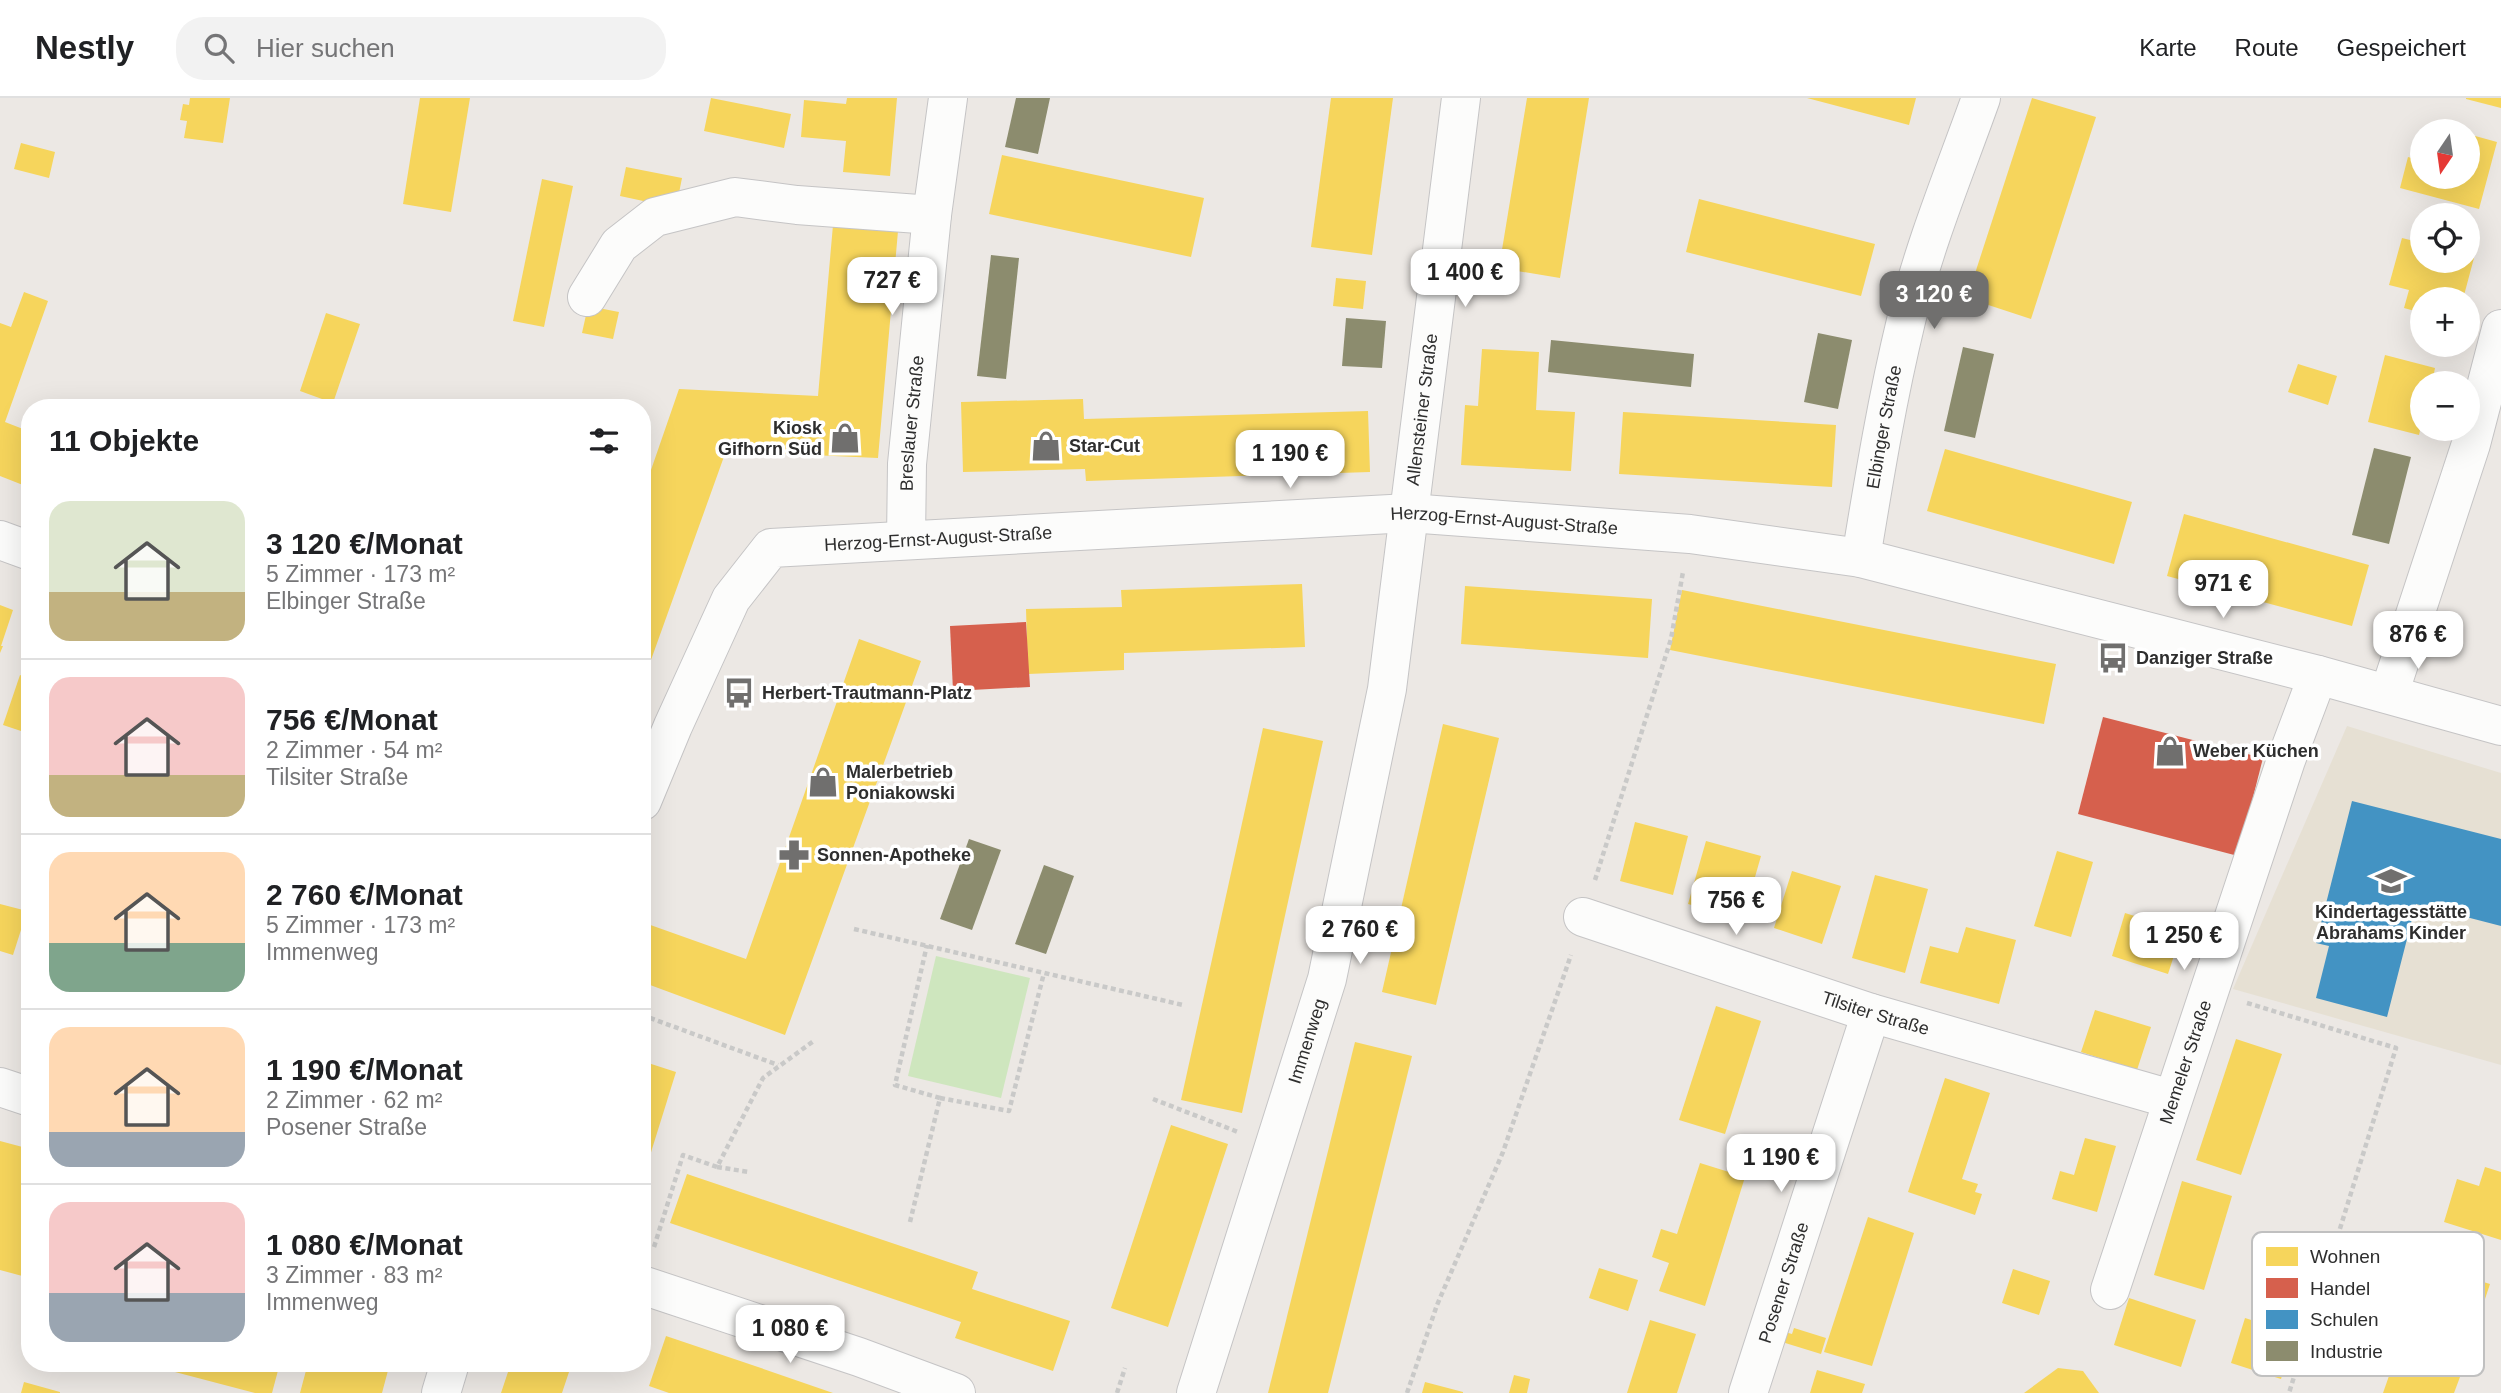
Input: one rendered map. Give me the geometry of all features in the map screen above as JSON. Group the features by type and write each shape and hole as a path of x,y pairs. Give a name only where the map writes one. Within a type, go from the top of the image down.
{"street":[{"name":"Breslauer Straße","path":"906,540 907,464 932,215 948,98"},
{"name":"Allensteiner Straße","path":"1409,513 1461,98"},
{"name":"Elbinger Straße","path":"1861,558 1906,319 1939,215 1981,98"},
{"path":"587,297 619,245 655,217 736,197 797,205 932,215"},
{"path":"2389,694 2470,444 2501,329"},
{"name":"Herzog-Ernst-August-Straße","path":"651,771 731,599 771,548 1409,513 1690,534 1861,558 2318,675 2501,726"},
{"name":"Immenweg","path":"1196,1393 1330,966 1387,689 1409,513"},
{"path":"0,540 21,548"},
{"name":"Memeler Straße","path":"2109,1290 2286,760 2318,675"},
{"name":"Tilsiter Straße","path":"1583,918 1871,1013 2171,1100"},
{"name":"Posener Straße","path":"1748,1393 1871,1013"},
{"path":"0,1087 21,1094"},
{"path":"651,1288 859,1357 956,1393"},
{"path":"441,1393 447,1372"}],"path":[{"path":"1407,1393 1437,1305 1503,1152 1583,918 1671,639 1690,534"},
{"path":"854,929 1183,1004"},
{"path":"927,945 895,1084 940,1098 1009,1111 1044,972"},
{"path":"2208,991 2396,1048 2339,1232"},
{"path":"651,1018 779,1066"},
{"path":"717,1167 763,1078 815,1040"},
{"path":"911,1222 940,1098"},
{"path":"1153,1098 1274,1146"},
{"path":"651,1256 683,1154 717,1167 750,1172"},
{"path":"1117,1393 1125,1368"},
{"path":"2289,1393 2294,1376"}],"shaded area":[{"name":"Kindertagesstätte Abrahams Kinder","path":"2347,726 2501,773 2501,1065 2233,989"}],"green space":[{"path":"936,956 1030,978 1001,1098 908,1076"}],"building: Wohnen":[{"path":"190,98 230,98 223,143 184,138 187,121 180,120 183,104 189,105"},
{"path":"420,98 470,98 451,212 403,204"},
{"path":"711,98 791,114 784,148 704,131"},
{"path":"847,98 897,98 890,176 843,172 846,141 801,137 804,100 846,104"},
{"path":"1331,98 1393,98 1372,255 1311,247"},
{"path":"1527,98 1589,98 1560,278 1499,268"},
{"path":"1807,98 1916,98 1909,125"},
{"path":"2032,98 2096,117 2031,319 1967,298"},
{"path":"2501,98 2501,108 2466,99"},
{"path":"2480,137 2497,142 2480,205 2480,203 2456,203 2400,188 2408,157 2410,189 2480,189"},
{"path":"21,143 55,152 49,178 14,169"},
{"path":"1002,155 1204,198 1191,257 989,214"},
{"path":"626,167 682,178 676,208 620,196"},
{"path":"542,179 573,186 544,327 513,321"},
{"path":"1699,199 1875,244 1861,296 1686,252"},
{"path":"833,225 898,231 878,458 726,451 651,660 651,470 679,389 818,396"},
{"path":"2402,238 2410,240 2410,273 2470,273 2466,287 2410,287 2410,310 2404,308 2409,290 2389,285"},
{"path":"1336,278 1366,281 1363,309 1333,306"},
{"path":"24,292 48,301 5,422 21,428 21,484 0,476 0,323 11,327"},
{"path":"588,306 619,312 613,339 582,333"},
{"path":"326,313 360,324 334,399 322,399 300,391"},
{"path":"1482,349 1539,352 1536,410 1575,412 1571,471 1461,465 1465,405 1478,406"},
{"path":"2385,355 2435,368 2434,371 2410,371 2410,433 2368,422"},
{"path":"2298,364 2337,376 2328,405 2288,392"},
{"path":"1083,399 1084,419 1368,411 1370,472 1086,481 1085,469 963,472 961,402"},
{"path":"1623,412 1836,425 1832,487 1619,474"},
{"path":"1945,449 2132,502 2114,564 1927,511"},
{"path":"2184,514 2369,565 2352,626 2167,576"},
{"path":"1302,584 1305,647 1124,653 1124,670 1028,674 1026,609 1122,607 1121,590"},
{"path":"1465,586 1652,599 1648,658 1461,644"},
{"path":"1682,590 2056,664 2044,724 1670,650"},
{"path":"0,605 13,610 0,653"},
{"path":"859,639 921,661 785,1035 651,985 651,925 746,959"},
{"path":"20,675 21,731 3,725"},
{"path":"1443,724 1499,738 1436,1005 1382,992"},
{"path":"1263,728 1323,741 1242,1113 1181,1100"},
{"path":"1635,822 1688,836 1673,895 1620,881"},
{"path":"1706,841 1761,856 1743,919 1688,904"},
{"path":"2057,851 2093,862 2071,937 2034,926"},
{"path":"1792,871 1841,886 1822,944 1774,928"},
{"path":"1875,875 1928,889 1905,973 1852,958"},
{"path":"0,904 21,909 21,930 13,955 0,951"},
{"path":"2125,913 2182,931 2168,974 2112,956"},
{"path":"1966,927 2016,940 1999,1004 1920,983 1930,946 1958,953"},
{"path":"1716,1006 1761,1021 1725,1134 1679,1120"},
{"path":"2095,1010 2151,1027 2137,1070 2081,1052"},
{"path":"2236,1039 2282,1054 2241,1175 2196,1160"},
{"path":"1355,1042 1412,1056 1328,1393 1268,1393"},
{"path":"651,1064 676,1072 651,1152"},
{"path":"1945,1078 1990,1093 1962,1179 1978,1184 1975,1192 1982,1194 1975,1215 1908,1192"},
{"path":"1171,1125 1228,1144 1168,1327 1111,1308"},
{"path":"2085,1138 2116,1146 2097,1212 2052,1199 2060,1171 2074,1175"},
{"path":"0,1141 21,1147 21,1276 0,1270"},
{"path":"1700,1163 1745,1177 1705,1306 1659,1291 1669,1263 1652,1257 1661,1229 1677,1234"},
{"path":"2485,1167 2501,1172 2501,1240 2484,1235 2484,1232 2444,1222 2457,1179 2479,1186"},
{"path":"687,1174 978,1272 972,1289 1070,1321 1053,1371 955,1338 961,1322 670,1223"},
{"path":"2182,1181 2232,1196 2204,1290 2154,1275"},
{"path":"1868,1217 1914,1233 1872,1366 1824,1352"},
{"path":"1599,1268 1638,1280 1628,1311 1589,1298"},
{"path":"2013,1269 2050,1281 2039,1315 2002,1303"},
{"path":"2484,1282 2490,1284 2484,1302"},
{"path":"2129,1298 2196,1320 2181,1367 2114,1345"},
{"path":"2245,1318 2252,1320 2252,1370 2231,1363"},
{"path":"1650,1320 1696,1334 1677,1393 1627,1393"},
{"path":"1794,1328 1826,1338 1821,1354 1782,1342 1785,1332 1792,1334"},
{"path":"666,1336 833,1393 669,1393 649,1386"},
{"path":"2058,1368 2083,1371 2099,1393 2024,1393"},
{"path":"1817,1370 1865,1384 1862,1393 1810,1393"},
{"path":"175,1372 278,1372 272,1393 255,1393"},
{"path":"306,1372 388,1372 382,1393 300,1393"},
{"path":"508,1372 569,1372 562,1393 501,1393"},
{"path":"1514,1375 1530,1379 1527,1393 1509,1393"},
{"path":"2389,1376 2460,1377 2454,1393 2383,1393"},
{"path":"24,1382 60,1392 60,1393 21,1393"},
{"path":"1425,1382 1463,1392 1463,1393 1422,1393"}],"building: Handel":[{"path":"1026,622 1030,687 953,691 950,626"},
{"path":"2103,717 2263,758 2238,856 2078,814"}],"building: Schulen":[{"path":"2352,801 2501,839 2501,926 2416,904 2387,1017 2316,998 2329,946 2316,943"}],"building: Industrie":[{"path":"1016,98 1050,98 1038,154 1005,147"},
{"path":"991,255 1019,258 1006,379 977,376"},
{"path":"1346,318 1386,321 1382,368 1342,366"},
{"path":"1818,333 1852,340 1838,409 1804,402"},
{"path":"1551,340 1694,354 1691,387 1548,372"},
{"path":"1963,347 1994,354 1975,438 1944,431"},
{"path":"2374,448 2411,457 2389,544 2352,535"},
{"path":"969,839 1001,850 972,930 940,919"},
{"path":"1044,865 1074,876 1046,954 1015,944"}],"place":[{"name":"Kiosk Gifhorn Süd","path":"845,438"},
{"name":"Star-Cut","path":"1046,446"},
{"name":"Danziger Straße","path":"2113,658"},
{"name":"Herbert-Trautmann-Platz","path":"739,693"},
{"name":"Weber Küchen","path":"2170,751"},
{"name":"Malerbetrieb Poniakowski","path":"823,782"},
{"name":"Sonnen-Apotheke","path":"794,855"},
{"name":"Kindertagesstätte Abrahams Kinder","path":"2391,881"}]}
